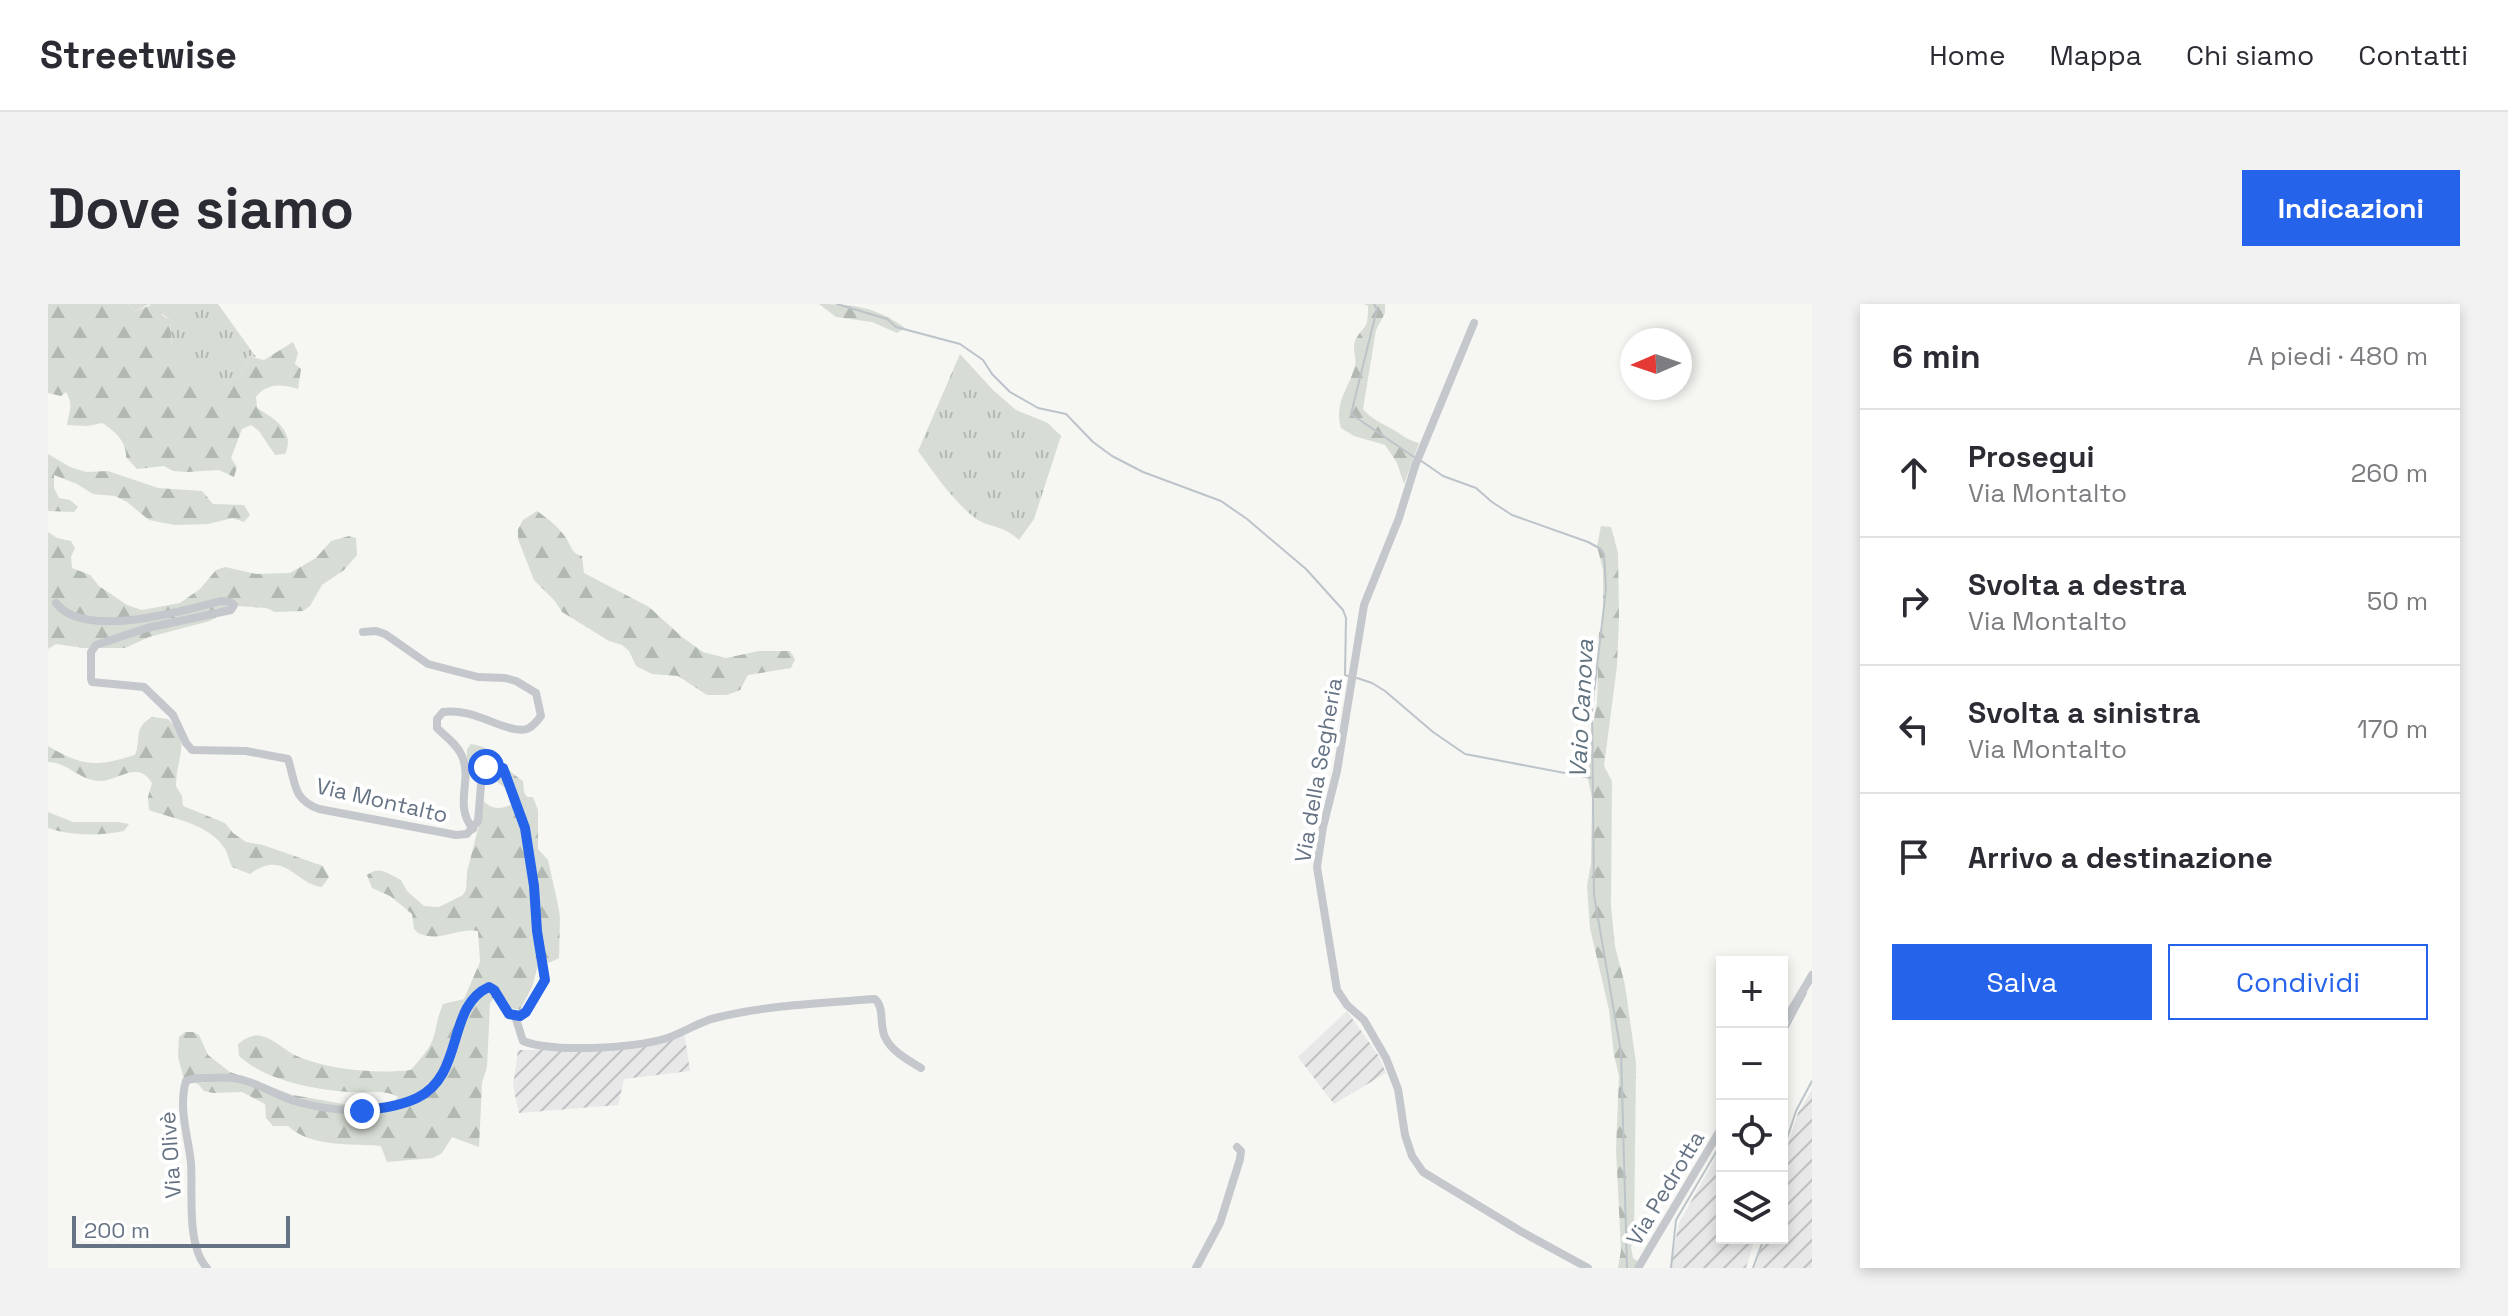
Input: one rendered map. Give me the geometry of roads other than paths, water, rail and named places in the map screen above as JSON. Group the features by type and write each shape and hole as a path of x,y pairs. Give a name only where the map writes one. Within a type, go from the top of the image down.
{"street":[{"name":"Via della Segheria","path":"1474,323 1415,466 1399,518 1364,605 1337,771 1317,867 1337,990 1347,1005 1364,1020 1386,1058 1398,1089 1405,1135 1412,1156 1423,1172 1443,1185 1588,1268"},
{"name":"Via Montalto","path":"56,603 60,609 78,616 126,621 154,619 221,601 234,605 231,610 147,628 96,645 91,652 92,682 144,687 173,715 192,750 246,751 288,759 300,798 306,804 399,826 467,834 473,829 481,808 482,773 492,765 503,768 525,828 545,971 545,980 526,1012 515,1016"},
{"name":"Via Montalto","path":"363,632 385,634 428,664 478,677 505,678 536,693 541,716 525,730 513,729 467,712 443,712 437,719 437,728 456,745 464,760 462,809 465,820 473,829"},
{"path":"1788,1016 1812,975"},
{"name":"Via Olivè","path":"207,1268 203,1266 197,1249 193,1224 191,1159 183,1113 187,1079 235,1078 283,1098 319,1107 362,1111 386,1108 420,1097 434,1086 454,1050 461,1019 480,991 489,987 494,990 509,1014 515,1016"},
{"path":"515,1016 523,1041 538,1047 600,1047 665,1039 714,1018 875,999 880,1003 885,1039 896,1052 921,1068"},
{"name":"Via Pedrotta","path":"1638,1268 1716,1137"},
{"path":"1196,1268 1220,1223 1240,1159 1241,1151 1237,1147"}],"waterway":[{"path":"837,304 887,319 896,327 960,344 983,360 1010,392 1038,408 1066,414 1093,442 1112,456 1143,472 1221,501 1247,519 1306,569 1343,610 1346,618 1345,675 1351,677"},
{"name":"Vaio Canova","path":"1374,304 1377,309 1351,414 1414,457"},
{"name":"Vaio Canova","path":"1420,460 1443,476 1476,488 1512,515 1588,542 1604,554 1606,589 1592,710 1594,895 1621,1052 1627,1268"},
{"path":"1357,678 1385,691 1433,732 1465,754 1591,778"},
{"path":"1787,1028 1806,993"},
{"path":"1788,1136 1796,1111 1812,1081"},
{"path":"1671,1268 1676,1220 1716,1152"},
{"path":"1753,1268 1762,1244"}]}
